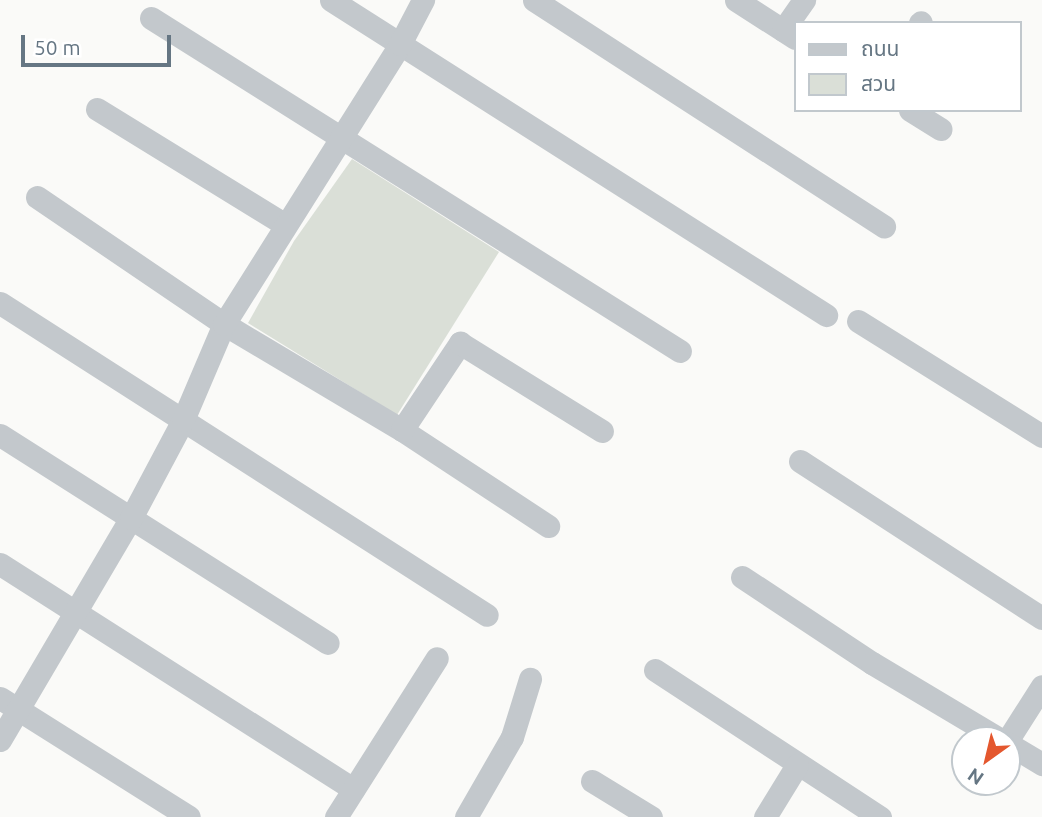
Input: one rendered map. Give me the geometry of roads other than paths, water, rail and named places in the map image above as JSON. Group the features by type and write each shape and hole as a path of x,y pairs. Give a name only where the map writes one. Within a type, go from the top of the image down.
{"street":[{"path":"331,0 826,315"},
{"path":"0,740 9,704 75,613 131,518 183,420 224,324 400,44 423,0"},
{"path":"534,0 884,226"},
{"path":"736,0 789,34"},
{"path":"795,21 804,0"},
{"path":"151,18 680,351"},
{"path":"97,109 284,225"},
{"path":"913,112 940,129"},
{"path":"37,197 224,324 402,430 548,526"},
{"path":"0,303 487,615"},
{"path":"858,321 1042,436"},
{"path":"402,430 460,343 602,431"},
{"path":"0,435 328,643"},
{"path":"800,461 1042,618"},
{"path":"0,564 353,789"},
{"path":"742,577 872,663 978,726"},
{"path":"336,817 437,658"},
{"path":"655,670 880,817"},
{"path":"466,817 512,737 530,678"},
{"path":"1017,726 1042,685"},
{"path":"9,704 189,817"},
{"path":"1021,751 1042,764"},
{"path":"765,817 797,765"},
{"path":"592,780 650,817"}]}
